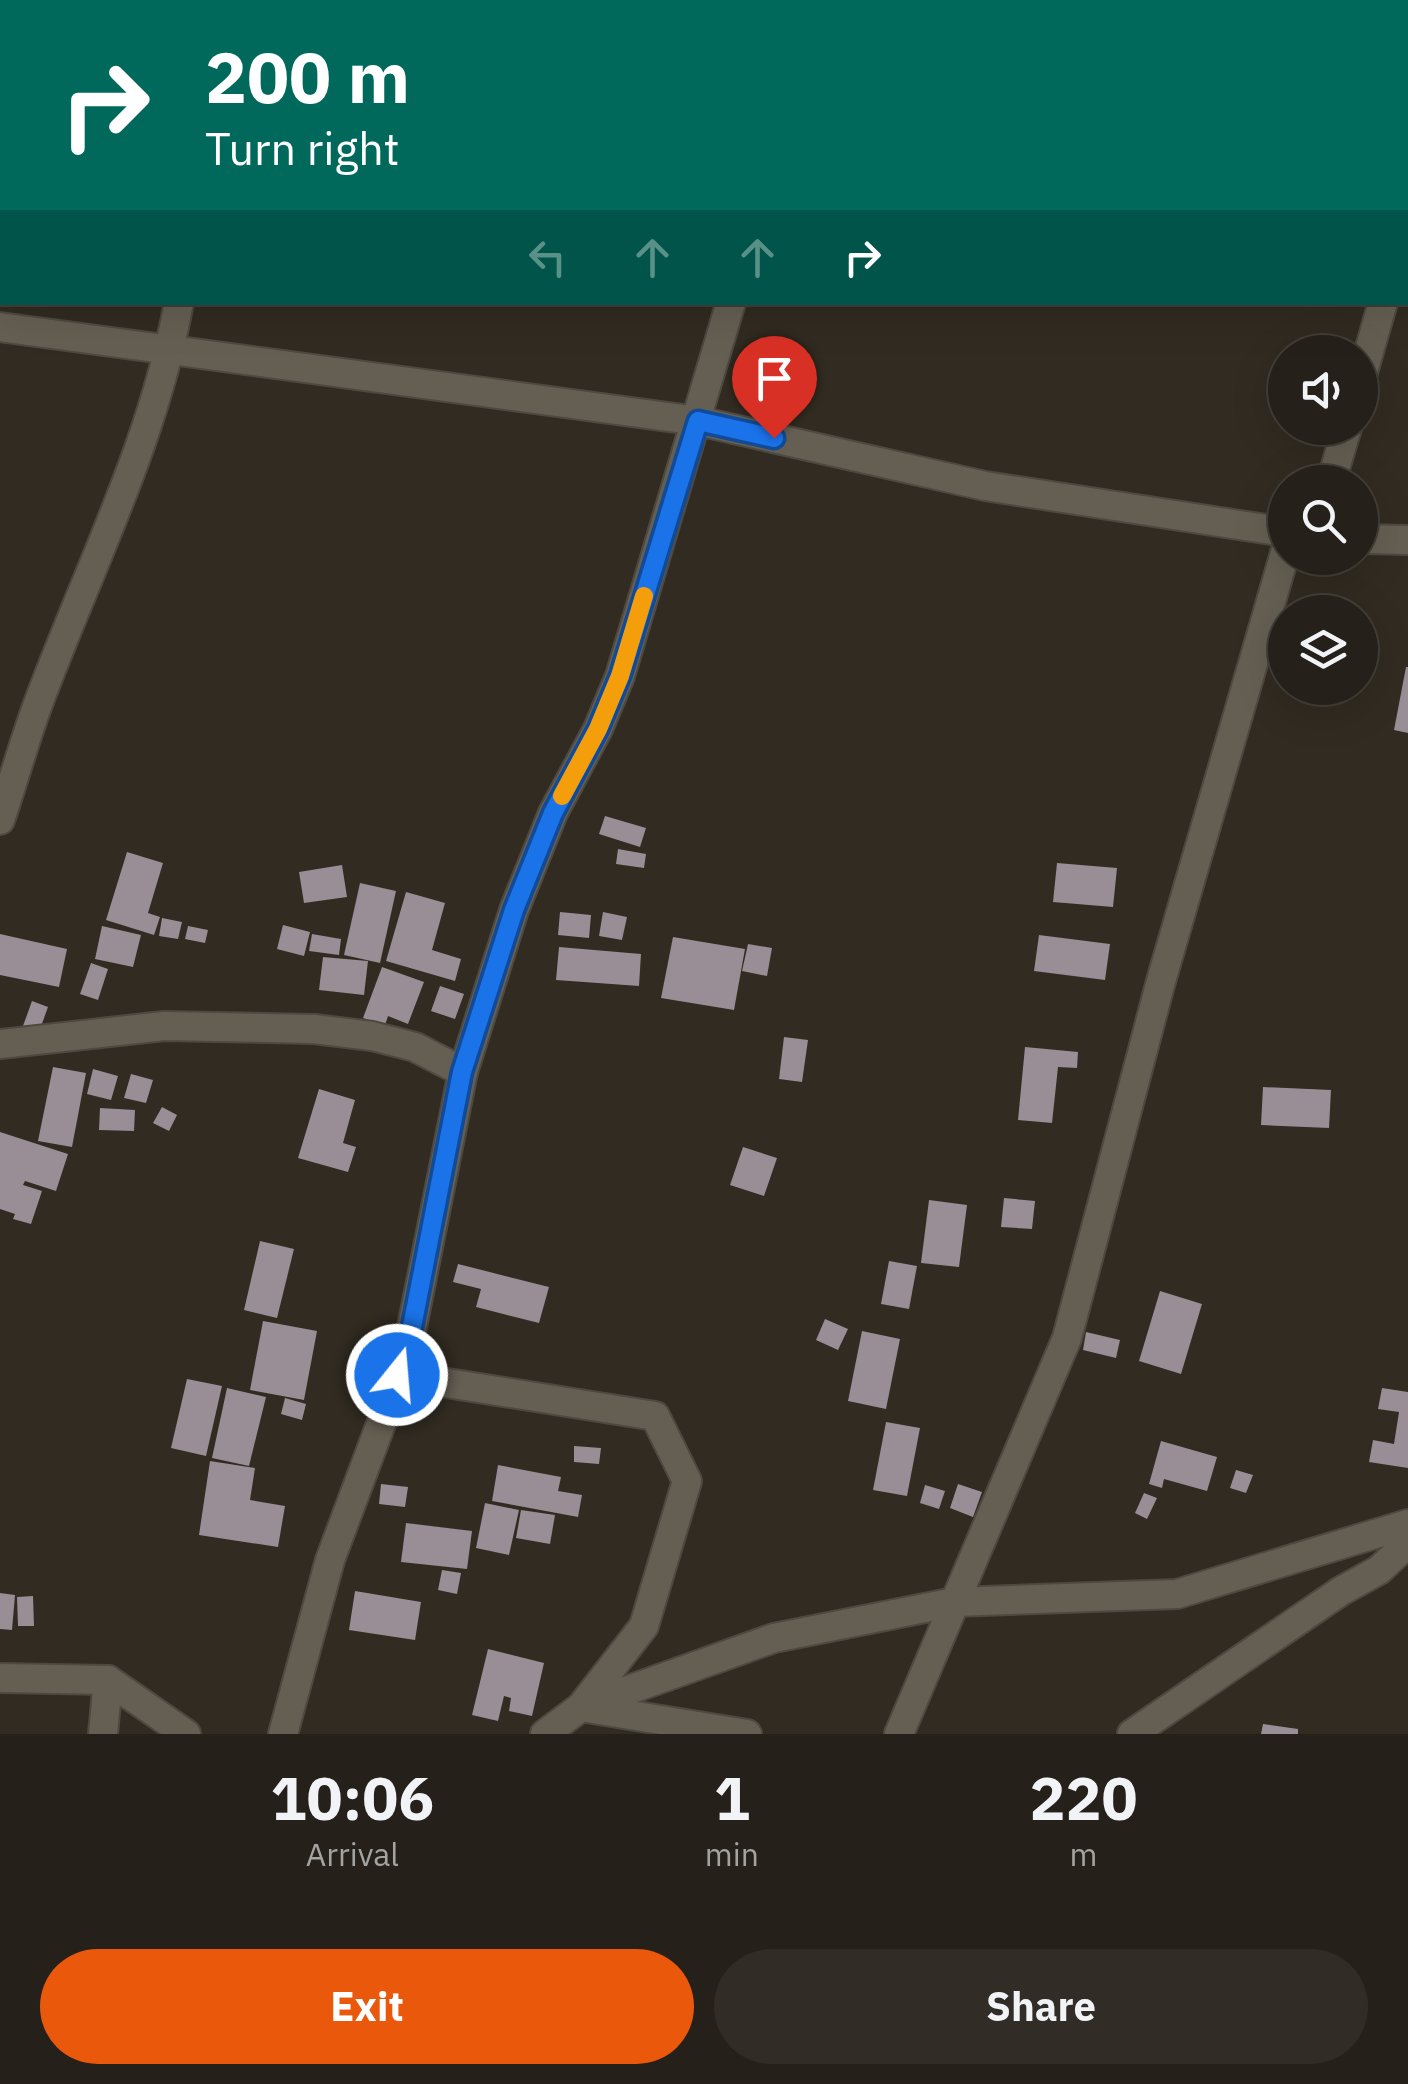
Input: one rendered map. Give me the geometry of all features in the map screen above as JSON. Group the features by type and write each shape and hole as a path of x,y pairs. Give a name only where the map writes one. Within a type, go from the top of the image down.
{"street":[{"path":"0,820 38,705 110,530 170,350 178,305"},
{"path":"283,1734 330,1560 412,1327 462,1072 514,910 553,813 598,729 620,676 729,305"},
{"path":"1374,335 1382,305"},
{"path":"0,327 698,421 986,486 1268,529"},
{"path":"1378,539 1408,540"},
{"path":"899,1734 1067,1338 1161,981 1279,575"},
{"path":"0,1044 164,1026 314,1029 372,1036 416,1047 462,1072"},
{"path":"397,1375 656,1416 687,1482 644,1626 580,1707 545,1734"},
{"path":"580,1707 774,1638 955,1602 1177,1594 1408,1524"},
{"path":"1132,1734 1342,1590 1378,1570 1408,1543"},
{"path":"0,1678 108,1680 186,1734"},
{"path":"103,1734 108,1680"},
{"path":"580,1707 747,1734"}],"building":[{"path":"1408,667 1408,733 1394,730"},
{"path":"605,816 646,828 640,847 599,834"},
{"path":"618,849 646,854 644,868 616,864"},
{"path":"127,852 163,863 148,913 160,917 154,935 106,920"},
{"path":"1057,863 1117,868 1113,907 1053,902"},
{"path":"342,865 347,897 304,903 299,872"},
{"path":"360,883 396,891 380,963 344,955"},
{"path":"406,892 445,903 432,950 461,959 455,981 386,961"},
{"path":"560,912 591,915 589,938 558,935"},
{"path":"603,912 627,917 622,940 599,936"},
{"path":"162,918 182,922 178,939 159,936"},
{"path":"283,925 310,932 304,956 277,949"},
{"path":"102,926 141,935 133,967 95,959"},
{"path":"188,926 208,930 205,943 185,939"},
{"path":"0,934 67,949 59,987 0,975"},
{"path":"312,934 341,939 339,955 309,951"},
{"path":"1039,935 1110,944 1105,980 1034,971"},
{"path":"673,937 745,949 734,1010 661,998"},
{"path":"748,944 772,948 767,976 742,971"},
{"path":"559,947 641,954 639,986 556,980"},
{"path":"323,957 368,961 364,995 319,990"},
{"path":"91,963 108,969 98,1000 80,994"},
{"path":"382,967 424,982 408,1024 388,1016 385,1025 363,1018"},
{"path":"440,986 464,994 455,1019 431,1011"},
{"path":"32,1001 48,1007 39,1032 23,1026"},
{"path":"784,1037 808,1040 802,1082 779,1079"},
{"path":"1025,1047 1078,1052 1077,1068 1058,1067 1052,1123 1018,1120"},
{"path":"53,1067 86,1073 72,1147 38,1141"},
{"path":"93,1069 118,1076 111,1100 87,1094"},
{"path":"131,1074 153,1080 146,1103 124,1098"},
{"path":"1263,1087 1331,1090 1329,1128 1261,1125"},
{"path":"319,1089 355,1100 343,1143 356,1147 348,1172 298,1158"},
{"path":"162,1107 177,1115 169,1131 153,1123"},
{"path":"100,1108 135,1110 134,1131 99,1130"},
{"path":"0,1132 68,1154 56,1191 25,1181 23,1185 42,1191 31,1224 13,1219 15,1214 0,1209"},
{"path":"743,1147 777,1158 764,1196 730,1185"},
{"path":"1004,1198 1035,1201 1032,1229 1001,1227"},
{"path":"929,1200 967,1205 959,1267 921,1263"},
{"path":"260,1241 294,1249 277,1318 244,1310"},
{"path":"889,1261 917,1266 909,1309 881,1304"},
{"path":"458,1264 549,1287 539,1323 476,1307 481,1289 453,1282"},
{"path":"1160,1291 1202,1304 1181,1374 1139,1361"},
{"path":"825,1319 848,1329 838,1350 816,1340"},
{"path":"263,1321 317,1331 304,1400 250,1390"},
{"path":"862,1331 900,1339 886,1409 848,1401"},
{"path":"1086,1332 1120,1340 1116,1358 1083,1350"},
{"path":"187,1379 222,1386 206,1456 171,1448"},
{"path":"227,1388 266,1397 249,1466 212,1458"},
{"path":"1382,1388 1408,1392 1408,1468 1369,1462 1373,1440 1394,1444 1399,1412 1378,1409"},
{"path":"285,1398 306,1404 302,1420 281,1414"},
{"path":"886,1422 920,1428 907,1496 873,1490"},
{"path":"1161,1441 1217,1457 1207,1491 1164,1479 1162,1488 1149,1484"},
{"path":"574,1446 601,1448 599,1464 574,1462"},
{"path":"210,1461 255,1468 250,1500 285,1506 278,1547 199,1535"},
{"path":"498,1465 561,1477 558,1491 582,1495 578,1517 492,1501"},
{"path":"1236,1470 1253,1475 1246,1493 1230,1488"},
{"path":"381,1484 408,1487 405,1507 379,1504"},
{"path":"958,1484 982,1492 973,1517 950,1508"},
{"path":"925,1485 945,1491 939,1509 920,1503"},
{"path":"1144,1493 1157,1498 1147,1519 1135,1513"},
{"path":"485,1503 519,1510 509,1555 476,1548"},
{"path":"521,1510 555,1515 550,1544 516,1538"},
{"path":"406,1523 472,1531 467,1569 401,1562"},
{"path":"442,1570 461,1573 457,1594 438,1590"},
{"path":"355,1591 421,1602 415,1640 349,1630"},
{"path":"0,1593 15,1595 12,1630 0,1629"},
{"path":"33,1596 34,1626 18,1626 17,1597"},
{"path":"488,1649 544,1663 532,1716 509,1711 511,1698 504,1696 498,1721 472,1715"},
{"path":"1263,1724 1298,1729 1298,1734 1261,1734"}],"slow traffic":[{"path":"562,796 598,729 620,676 644,596"}],"route":[{"path":"397,1375 412,1327 462,1072 514,910 553,813 598,729 620,676 698,421 774,438"}]}
